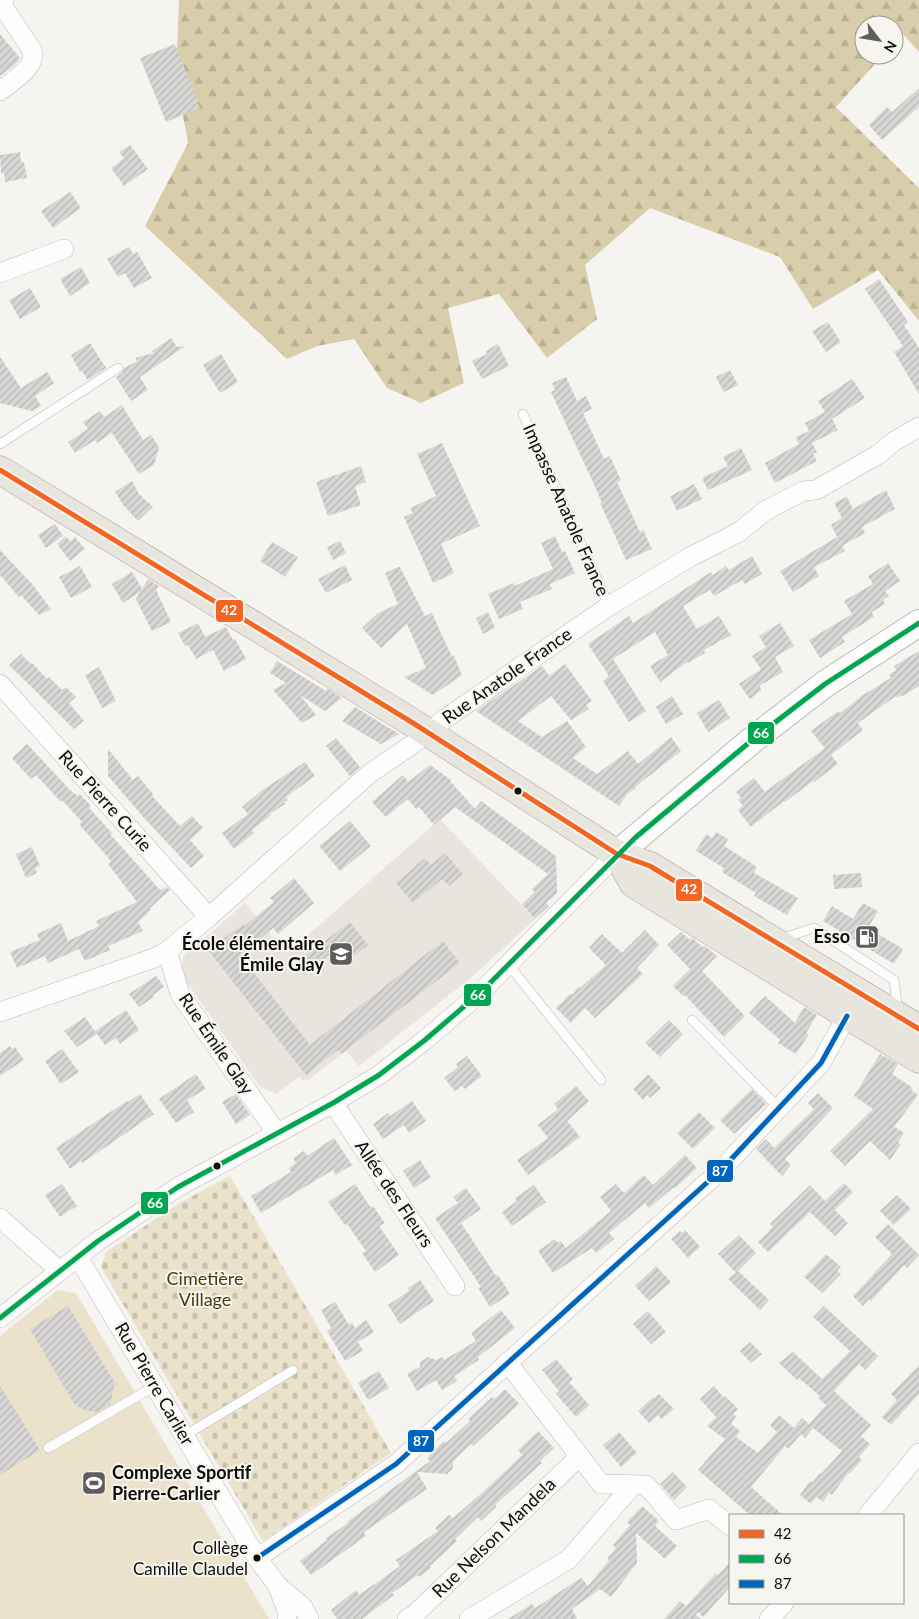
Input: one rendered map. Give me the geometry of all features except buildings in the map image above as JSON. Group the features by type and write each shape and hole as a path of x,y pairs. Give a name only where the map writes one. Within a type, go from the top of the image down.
{"main road":[{"path":"0,470 428,733 618,854 650,866 909,1023"},
{"path":"618,854 751,741 817,689 919,623"},
{"path":"618,854 634,884 919,1059"}],"street":[{"path":"0,91 24,72 32,63 34,55 4,8 4,0"},
{"path":"0,273 64,249"},
{"name":"Rue Anatole France","path":"0,1012 154,958 167,951 209,917 369,774 428,733 446,718 608,606 690,557 740,532 765,511 803,491 816,490 879,454 893,442 919,427"},
{"name":"Rue Pierre Curie","path":"0,684 209,917"},
{"path":"0,1318 98,1241 178,1187 332,1103 379,1075 457,1014 618,854"},
{"name":"Rue Émile Glay","path":"167,951 180,994 276,1132"},
{"path":"257,1558 396,1464 722,1169 821,1063 847,1016"},
{"name":"Allée des Fleurs","path":"332,1103 455,1286"},
{"path":"0,1218 60,1272"},
{"name":"Rue Pierre Carlier","path":"78,1257 257,1558 278,1586 303,1607 309,1619"},
{"path":"507,1362 601,1484 646,1485 676,1520 709,1509 729,1525"},
{"path":"869,1514 919,1454"},
{"name":"Rue Nelson Mandela","path":"407,1619 580,1456"},
{"path":"469,1619 569,1559 633,1485"},
{"name":"Rue Pierre Carlier","path":"278,1586 287,1610 287,1619"},
{"path":"768,1619 783,1604"}],"lane":[{"path":"0,444 118,368"},
{"name":"Impasse Anatole France","path":"523,414 608,606"},
{"path":"508,964 601,1080"},
{"path":"692,1020 780,1108"},
{"path":"184,1436 293,1370"},
{"path":"48,1448 155,1386"}],"shaded area":[{"name":"École élémentaire Émile Glay","path":"440,819 535,919 472,977 359,1066 346,1051 308,1080 302,1080 299,1077 276,1094 260,1087 181,974 183,957 245,903 285,952 299,943"}],"green space":[{"path":"179,0 919,0 919,52 904,35 904,15 854,15 854,65 874,65 836,107 919,188 919,321 878,270 813,309 780,257 650,208 585,265 597,319 547,358 499,294 448,308 464,383 421,403 387,388 354,339 317,346 287,359 145,226 188,143 176,78"},
{"name":"Cimetière Village","path":"230,1176 391,1453 263,1541 101,1267 106,1252 181,1202"},
{"name":"Complexe Sportif Pierre-Carlier","path":"58,1290 76,1293 269,1619 0,1619 0,1336"}],"transit line":[{"name":"42","path":"0,470 413,723 617,854 650,866 919,1029"},
{"name":"66","path":"0,1318 98,1241 178,1187 333,1103 379,1075 425,1040 481,992 636,837 751,741 825,684 919,623"},
{"name":"87","path":"257,1558 396,1464 722,1169 821,1063 847,1016"}],"place":[{"name":"Esso","path":"867,937"},
{"name":"École élémentaire Émile Glay","path":"341,954"},
{"name":"Complexe Sportif Pierre-Carlier","path":"94,1483"},
{"name":"Collège Camille Claudel","path":"257,1558"}]}
